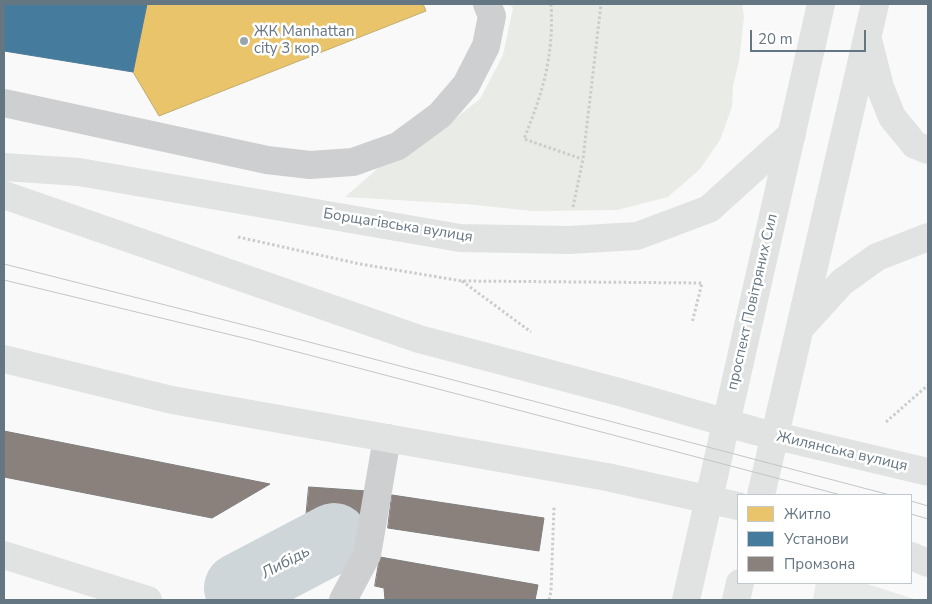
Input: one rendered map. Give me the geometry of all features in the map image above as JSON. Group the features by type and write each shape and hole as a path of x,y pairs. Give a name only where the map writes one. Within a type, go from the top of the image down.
{"main road":[{"path":"761,494 875,4"},
{"name":"проспект Повітряних Сил","path":"686,600 792,134 817,9"},
{"path":"867,34 880,87 892,117 915,145 928,150"},
{"name":"Борщагівська вулиця","path":"4,168 79,172 460,238 569,240 637,236 710,209 792,134"},
{"name":"Жилянська вулиця","path":"4,195 419,339 623,393 755,431 928,472"},
{"path":"800,328 842,282 877,257 928,237"},
{"path":"4,359 172,400 607,476 737,506"},
{"path":"912,556 928,563"},
{"path":"10,557 148,600"},
{"path":"736,600 740,584"}],"lane":[{"path":"4,103 267,160 310,165 353,162 398,146 440,115 466,85 486,46 492,16 488,4"},
{"path":"344,600 367,555 387,438"}],"path":[{"path":"551,4 552,26 546,80 538,106 524,139 583,159"},
{"path":"572,215 583,159 601,4"},
{"path":"230,236 360,264 462,281 702,283 692,323"},
{"path":"462,281 538,337"},
{"path":"886,422 928,385"},
{"path":"549,600 551,591 554,508"}],"shaded area":[{"path":"509,4 742,4 744,17 739,61 733,86 732,107 720,140 700,169 668,197 617,210 533,211 465,204 345,197 384,163 433,136 480,99 503,55 513,8"},
{"path":"816,584 867,584 917,600 813,600"}],"building: Житло":[{"name":"ЖК Manhattan city 3 кор","path":"147,4 423,4 426,11 159,116 133,72"}],"building: Установи":[{"path":"4,4 147,4 133,72 4,51"}],"building: Промзона":[{"path":"4,431 270,484 212,518 4,477"},
{"path":"309,487 367,491 365,523 306,518"},
{"path":"392,495 544,518 539,551 388,528"},
{"path":"380,557 538,585 535,600 385,600 384,588 375,586"}],"waterway":[{"name":"Либідь","path":"239,588 334,538"}],"tram line":[{"path":"4,264 252,327 886,494"},
{"path":"4,280 248,339 837,494"},
{"path":"912,501 928,506"},
{"path":"912,514 928,519"}],"place":[{"name":"ЖК Manhattan city 3 кор","path":"244,41"}]}
